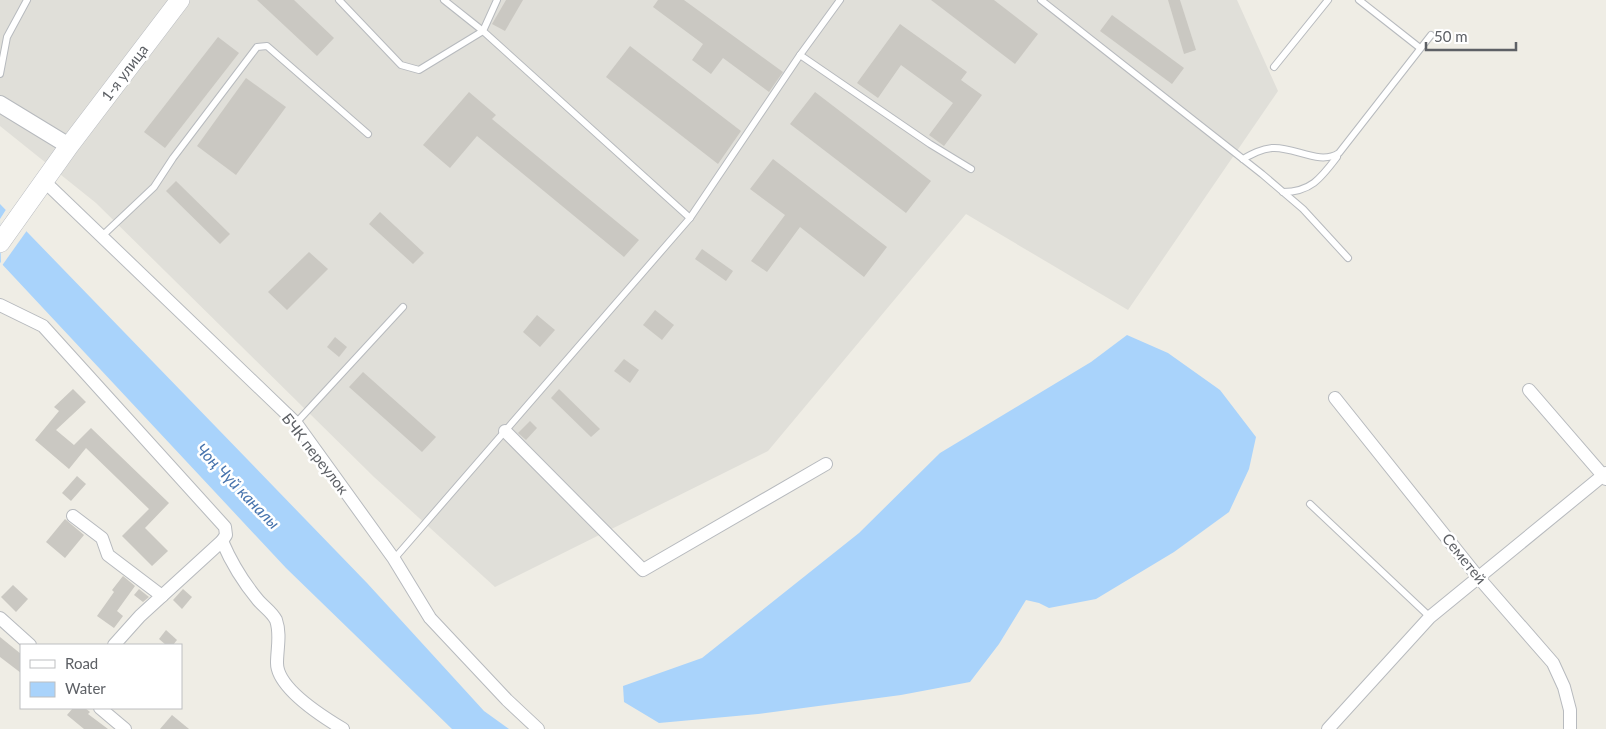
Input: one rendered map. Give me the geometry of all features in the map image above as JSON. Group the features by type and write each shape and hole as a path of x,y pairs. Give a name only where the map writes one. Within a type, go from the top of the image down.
{"main road":[{"name":"1-я улица","path":"0,243 69,146 180,0"}],"street":[{"path":"0,104 69,146"},
{"name":"БЧК переулок","path":"44,181 296,424 394,559 430,618 507,700 538,729"},
{"path":"0,305 43,326 225,527 226,536 222,541 162,596 115,644"},
{"path":"1328,729 1430,617 1605,476 1529,390"},
{"name":"Семетей","path":"1335,398 1478,577 1553,663 1564,687 1570,710 1570,729"},
{"path":"505,431 643,570 826,464"},
{"path":"73,516 102,538 108,555 162,596"},
{"path":"222,541 240,576 276,621 278,630 278,670 281,679 310,706 343,729"},
{"path":"0,618 29,644"},
{"path":"101,709 125,729"}],"lane":[{"path":"0,74 7,37 26,0"},
{"path":"339,0 401,66 419,70 483,31 497,0"},
{"path":"444,0 483,31 690,218"},
{"path":"394,559 690,218 800,55 840,0"},
{"path":"1041,0 1243,158 1303,209 1348,258"},
{"path":"1274,67 1328,0"},
{"path":"1359,0 1420,48"},
{"path":"1283,192 1297,192 1315,183 1431,35"},
{"path":"101,237 154,187 173,158 257,47 267,46 368,134"},
{"path":"800,55 930,144 971,169"},
{"path":"1243,158 1258,150 1271,148 1285,148 1325,158 1332,158 1339,153"},
{"path":"296,424 403,307"},
{"path":"1310,504 1430,617"}],"shaded area":[{"path":"0,0 1237,0 1278,91 1128,310 966,214 768,451 495,587 374,477 96,203 0,126"}],"water":[{"name":"Чоң Чүй каналы","path":"0,204 367,583 484,711 509,729 452,729 286,568 0,262"},
{"path":"1127,335 1168,353 1220,390 1256,437 1249,469 1229,512 1174,552 1096,599 1049,608 1026,600 999,644 970,682 901,695 758,714 659,723 624,702 623,686 702,658 859,533 940,453 1091,362"}],"pier":[{"path":"7,208 28,229 1,267 0,219"}],"building":[{"path":"257,0 294,0 334,38 317,56"},
{"path":"506,0 523,0 505,31 492,24"},
{"path":"658,0 684,0 783,72 769,92 723,58 711,74 692,60 703,44 653,7"},
{"path":"931,0 994,0 1038,34 1015,64"},
{"path":"1168,0 1180,0 1196,50 1184,54"},
{"path":"1112,15 1184,68 1172,84 1100,31"},
{"path":"900,24 967,72 961,80 982,95 944,146 929,135 953,103 901,65 878,98 857,83"},
{"path":"218,37 239,53 165,148 144,132"},
{"path":"630,46 741,131 718,164 606,77"},
{"path":"246,78 286,107 236,175 197,146"},
{"path":"469,92 496,115 492,119 639,240 624,257 477,136 450,168 423,145"},
{"path":"815,92 931,181 906,213 790,124"},
{"path":"773,159 887,247 864,277 800,227 767,272 751,261 785,215 750,189"},
{"path":"176,181 230,234 220,244 166,191"},
{"path":"380,212 424,253 413,264 369,224"},
{"path":"702,249 733,271 726,281 695,259"},
{"path":"309,252 328,269 287,310 268,292"},
{"path":"655,310 674,325 662,340 643,325"},
{"path":"537,315 555,330 540,347 523,332"},
{"path":"335,337 347,347 339,357 327,347"},
{"path":"624,359 639,370 630,383 614,371"},
{"path":"363,372 436,437 422,452 349,387"},
{"path":"73,389 86,402 56,430 74,445 91,428 169,503 145,528 168,551 152,566 122,536 149,509 86,448 69,469 35,440 59,411 54,407"},
{"path":"559,389 600,429 591,437 551,398"},
{"path":"530,421 537,428 526,440 518,433"},
{"path":"77,476 86,484 71,501 62,493"},
{"path":"65,519 84,535 65,558 46,542"},
{"path":"123,576 135,586 117,611 123,616 114,628 97,616 114,592 112,590"},
{"path":"13,585 28,599 16,612 1,597"},
{"path":"139,589 149,597 143,602 134,595"},
{"path":"183,589 192,597 182,609 173,600"},
{"path":"166,630 177,640 174,644 165,644 159,639"},
{"path":"0,637 20,653 20,672 0,657"},
{"path":"72,709 86,709 90,712 88,714 108,729 84,729 67,715"},
{"path":"172,715 189,729 160,729"}]}
